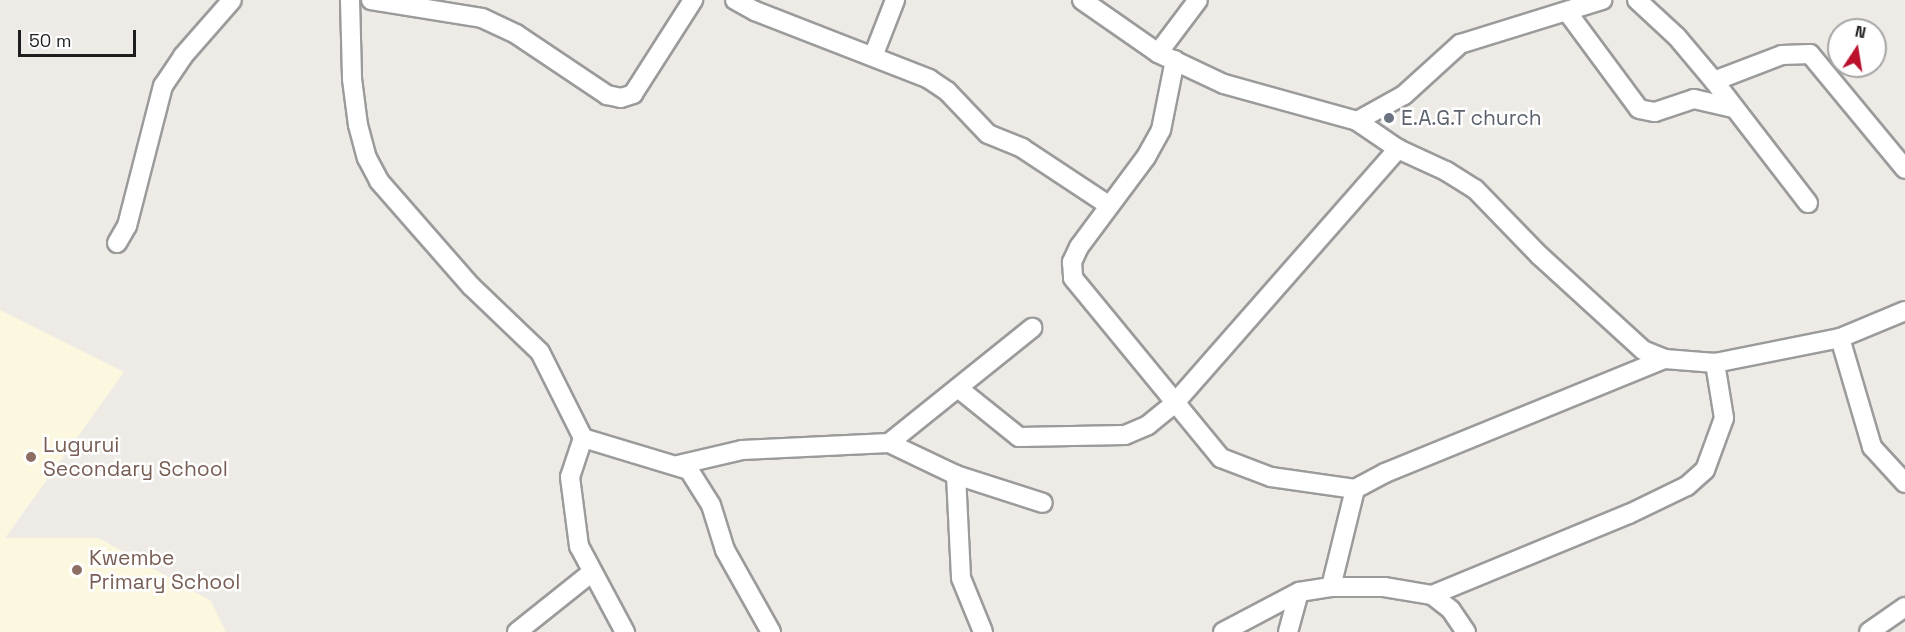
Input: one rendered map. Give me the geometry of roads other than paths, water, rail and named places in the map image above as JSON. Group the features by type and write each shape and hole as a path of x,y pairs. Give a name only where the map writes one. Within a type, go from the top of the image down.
{"street":[{"path":"117,243 127,226 163,86 183,56 232,0"},
{"path":"350,0 352,79 358,125 375,173 410,219 471,286 540,352 583,438 570,477 571,503 579,546 591,573 625,632"},
{"path":"371,0 403,2 482,18 516,34 607,95 621,98 633,94 693,0"},
{"path":"735,0 754,11 874,54 929,79 947,91 988,134 1022,148 1108,206"},
{"path":"874,54 895,0"},
{"path":"1082,0 1158,53 1224,84 1357,122 1398,149 1475,189 1539,255 1643,350 1665,359 1715,363 1840,338 1905,311"},
{"path":"1158,53 1198,0"},
{"path":"1357,122 1404,94 1460,45 1568,13 1602,0"},
{"path":"1637,0 1677,37 1808,203"},
{"path":"1568,13 1639,109 1655,112 1694,99 1732,108"},
{"path":"1714,81 1782,55 1810,54 1905,169"},
{"path":"1175,60 1161,130 1146,157 1079,247 1072,262 1073,278 1173,405 1221,458 1242,468 1271,477 1355,489 1385,473 1665,359"},
{"path":"958,388 1011,433 1028,438 1125,435 1148,425 1173,405 1398,149"},
{"path":"889,443 1032,328"},
{"path":"1840,338 1872,447 1905,483"},
{"path":"1432,595 1629,514 1687,486 1705,470 1724,418 1715,363"},
{"path":"583,438 689,470 699,482 725,550 771,632"},
{"path":"678,465 742,450 889,443 956,475 1043,503"},
{"path":"956,475 961,579 983,632"},
{"path":"1330,587 1355,489"},
{"path":"517,632 591,573"},
{"path":"1223,632 1299,592 1330,587 1384,587 1432,595 1451,610 1466,632"},
{"path":"1288,632 1299,592"},
{"path":"1869,632 1905,607"}],"place":[{"name":"E.A.G.T church","path":"1389,118"},
{"name":"Lugurui Secondary School","path":"31,457"},
{"name":"Kwembe Primary School","path":"77,570"}]}
